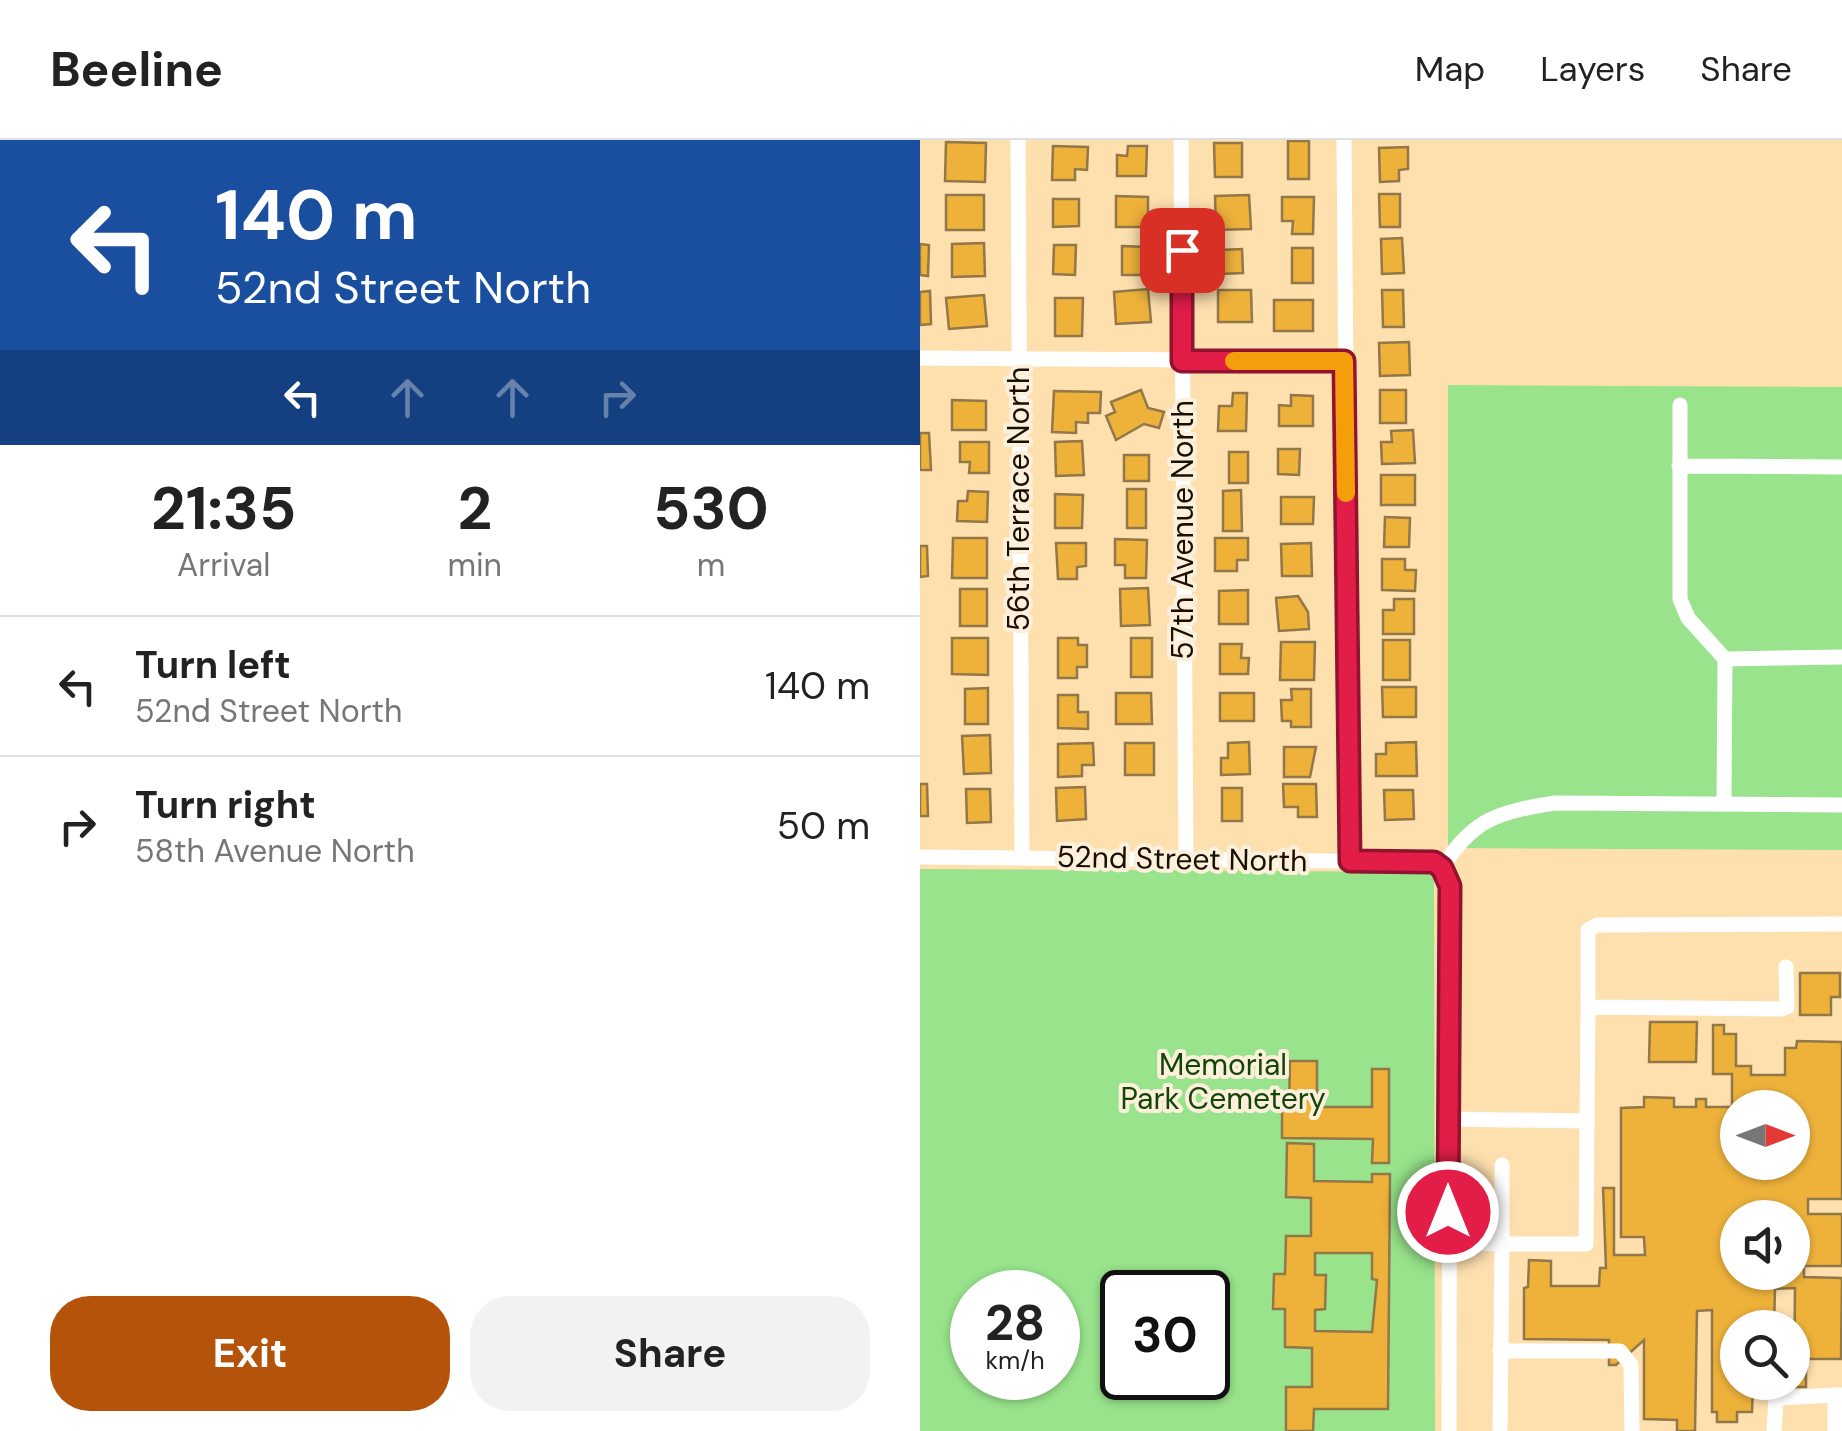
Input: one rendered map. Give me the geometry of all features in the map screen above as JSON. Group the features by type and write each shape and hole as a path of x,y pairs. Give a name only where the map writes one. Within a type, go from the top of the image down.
{"street":[{"name":"56th Terrace North","path":"1018,140 1022,858"},
{"name":"57th Avenue North","path":"1181,140 1186,860"},
{"path":"1344,140 1350,861"},
{"path":"920,358 1344,361"},
{"path":"1680,405 1680,598 1688,618 1725,659 1724,804"},
{"path":"1680,466 1842,467"},
{"path":"1725,659 1842,657"},
{"path":"1450,1431 1450,886 1442,868 1461,838 1492,816 1517,809 1555,804 1842,805"},
{"name":"52nd Street North","path":"920,857 1434,862 1442,868"},
{"path":"1448,1243 1586,1244 1588,930 1597,925 1842,924"},
{"path":"1588,1011 1595,1007 1780,1009 1787,1007 1786,967"},
{"path":"1448,1120 1587,1121"},
{"path":"1500,1431 1502,1165"},
{"path":"1500,1352 1620,1351 1629,1358 1632,1431"},
{"path":"1774,1431 1776,1398 1839,1395 1835,1431"}],"green space":[{"path":"1448,385 1842,387 1842,850 1448,848"},
{"name":"Memorial Park Cemetery","path":"920,869 1434,872 1435,1431 920,1431"}],"building":[{"path":"1288,141 1309,141 1309,179 1288,179"},
{"path":"946,142 986,143 985,182 945,181"},
{"path":"1214,143 1242,143 1242,177 1215,177"},
{"path":"1053,146 1088,147 1087,170 1075,169 1075,180 1052,180"},
{"path":"1128,146 1147,146 1146,176 1117,176 1117,155 1127,156"},
{"path":"1408,147 1408,169 1399,170 1399,181 1380,182 1379,148"},
{"path":"1379,194 1400,194 1400,227 1380,227"},
{"path":"946,195 984,195 984,230 946,230"},
{"path":"1249,195 1251,229 1216,230 1215,196"},
{"path":"1116,196 1148,197 1148,227 1116,227"},
{"path":"1282,197 1314,197 1313,234 1292,234 1293,221 1282,221"},
{"path":"1053,199 1079,199 1079,226 1053,227"},
{"path":"1402,238 1404,273 1382,274 1381,239"},
{"path":"984,243 985,276 952,277 952,244"},
{"path":"920,244 929,245 928,276 920,275"},
{"path":"1054,245 1076,245 1075,275 1053,274"},
{"path":"1122,246 1148,247 1148,275 1122,275"},
{"path":"1292,248 1313,248 1313,283 1292,283"},
{"path":"1242,249 1243,273 1220,274 1219,250"},
{"path":"1148,289 1151,322 1116,324 1114,292"},
{"path":"1218,290 1251,290 1252,322 1218,322"},
{"path":"1382,290 1403,290 1404,327 1383,327"},
{"path":"930,291 931,324 920,325 920,292"},
{"path":"984,295 987,326 949,329 946,298"},
{"path":"1055,298 1083,298 1082,336 1055,336"},
{"path":"1274,300 1313,300 1313,331 1274,331"},
{"path":"1409,342 1410,375 1380,376 1379,343"},
{"path":"1141,390 1148,408 1164,412 1159,428 1144,424 1116,440 1106,416 1115,412 1111,402"},
{"path":"1380,390 1406,390 1406,423 1380,423"},
{"path":"1054,391 1101,392 1100,413 1088,413 1088,423 1076,422 1076,433 1052,432"},
{"path":"1233,393 1247,393 1246,431 1218,431 1219,406 1232,406"},
{"path":"1291,395 1313,396 1313,426 1279,426 1279,405 1291,406"},
{"path":"952,400 986,401 986,430 952,430"},
{"path":"1413,430 1415,463 1382,464 1381,442 1392,442 1391,431"},
{"path":"920,433 929,433 931,470 920,470"},
{"path":"1082,441 1084,475 1056,476 1055,442"},
{"path":"960,442 989,442 989,473 969,473 970,462 960,462"},
{"path":"1278,449 1300,449 1299,475 1278,474"},
{"path":"1229,452 1248,452 1248,483 1229,483"},
{"path":"1124,455 1149,455 1149,481 1124,481"},
{"path":"1381,475 1415,475 1415,505 1381,505"},
{"path":"1127,489 1146,489 1146,528 1127,528"},
{"path":"1241,490 1242,531 1223,531 1223,491"},
{"path":"968,491 988,492 987,522 957,521 958,501 967,501"},
{"path":"1055,494 1083,495 1082,528 1055,528"},
{"path":"1281,497 1314,497 1313,524 1281,524"},
{"path":"1385,517 1410,518 1409,547 1384,547"},
{"path":"953,538 987,538 987,578 952,578"},
{"path":"1215,538 1248,538 1248,560 1237,560 1237,571 1215,571"},
{"path":"1115,539 1147,540 1146,578 1125,578 1125,565 1115,565"},
{"path":"1056,543 1086,543 1086,566 1077,567 1077,579 1058,579"},
{"path":"1311,543 1312,576 1282,576 1281,544"},
{"path":"920,546 927,546 928,576 920,577"},
{"path":"1382,559 1405,559 1405,570 1416,570 1415,591 1382,590"},
{"path":"1148,588 1150,625 1121,626 1120,589"},
{"path":"960,589 987,589 987,626 960,626"},
{"path":"1248,590 1248,624 1219,624 1219,591"},
{"path":"1298,596 1308,612 1309,629 1279,631 1276,598"},
{"path":"1394,599 1414,599 1414,634 1383,634 1383,610 1394,610"},
{"path":"952,638 988,638 988,675 952,674"},
{"path":"1058,638 1078,638 1078,645 1087,645 1087,667 1077,667 1077,678 1058,678"},
{"path":"1131,638 1152,638 1152,677 1131,677"},
{"path":"1383,640 1410,640 1410,680 1383,680"},
{"path":"1281,642 1315,642 1314,680 1280,680"},
{"path":"1220,644 1242,644 1241,658 1249,658 1248,674 1220,674"},
{"path":"1382,687 1416,687 1416,717 1383,717"},
{"path":"988,688 988,724 965,724 965,689"},
{"path":"1291,689 1311,689 1311,727 1291,727 1291,721 1282,721 1281,700 1292,700"},
{"path":"1116,693 1151,693 1152,724 1116,724"},
{"path":"1220,693 1254,693 1254,721 1220,721"},
{"path":"1058,695 1078,695 1078,712 1088,712 1088,729 1058,728"},
{"path":"990,735 991,773 964,774 962,736"},
{"path":"1249,742 1250,774 1221,775 1221,758 1228,758 1228,743"},
{"path":"1416,742 1417,776 1376,776 1376,754 1386,754 1386,743"},
{"path":"1093,743 1094,765 1082,765 1082,776 1058,777 1058,744"},
{"path":"1125,743 1154,743 1154,775 1125,775"},
{"path":"1284,747 1316,747 1310,777 1284,777"},
{"path":"920,784 927,784 928,816 920,816"},
{"path":"1283,784 1316,784 1317,817 1298,817 1298,807 1284,807"},
{"path":"1085,787 1086,819 1057,821 1056,788"},
{"path":"1222,788 1242,788 1242,821 1222,821"},
{"path":"966,789 990,789 991,822 967,823"},
{"path":"1384,790 1413,790 1414,819 1385,820"},
{"path":"1800,973 1840,973 1840,997 1831,997 1831,1015 1800,1015"},
{"path":"1650,1022 1697,1022 1696,1062 1649,1062"},
{"path":"1713,1025 1724,1025 1724,1034 1736,1034 1736,1066 1751,1066 1751,1075 1785,1075 1785,1048 1796,1048 1797,1041 1842,1042 1842,1199 1720,1200 1720,1290 1775,1290 1774,1310 1720,1310 1720,1400 1753,1400 1752,1412 1737,1412 1737,1422 1717,1422 1717,1412 1712,1412 1712,1310 1697,1311 1695,1431 1677,1431 1677,1420 1644,1419 1644,1340 1616,1365 1609,1365 1609,1340 1524,1339 1524,1288 1528,1287 1529,1260 1551,1261 1551,1286 1599,1286 1600,1268 1606,1268 1603,1188 1614,1188 1614,1255 1645,1255 1644,1237 1621,1237 1621,1108 1644,1107 1644,1097 1674,1098 1674,1107 1696,1107 1696,1099 1706,1099 1706,1107 1720,1107 1720,1180 1810,1180 1810,1090 1732,1090 1732,1074 1713,1074"},
{"path":"1290,1061 1317,1061 1317,1107 1372,1107 1372,1069 1389,1069 1389,1163 1372,1163 1373,1139 1282,1138 1282,1107 1289,1107"},
{"path":"1287,1143 1314,1144 1314,1181 1372,1182 1372,1174 1390,1174 1388,1409 1314,1409 1313,1431 1286,1431 1286,1387 1312,1387 1312,1348 1285,1347 1285,1309 1273,1309 1274,1274 1285,1274 1286,1236 1311,1236 1311,1198 1286,1197","holes":["1315,1253 1372,1253 1372,1279 1377,1280 1372,1332 1315,1331 1315,1310 1325,1309 1326,1275 1315,1275"]},
{"path":"1810,1214 1842,1214 1842,1266 1810,1266"},
{"path":"1810,1277 1842,1278 1841,1359 1810,1359 1810,1310 1795,1310 1795,1290 1810,1290"}],"slow traffic":[{"path":"1234,361 1344,361 1346,493"}],"route":[{"path":"1182,250 1182,361 1344,361 1350,861 1434,862 1442,868 1450,886 1448,1212"}]}
